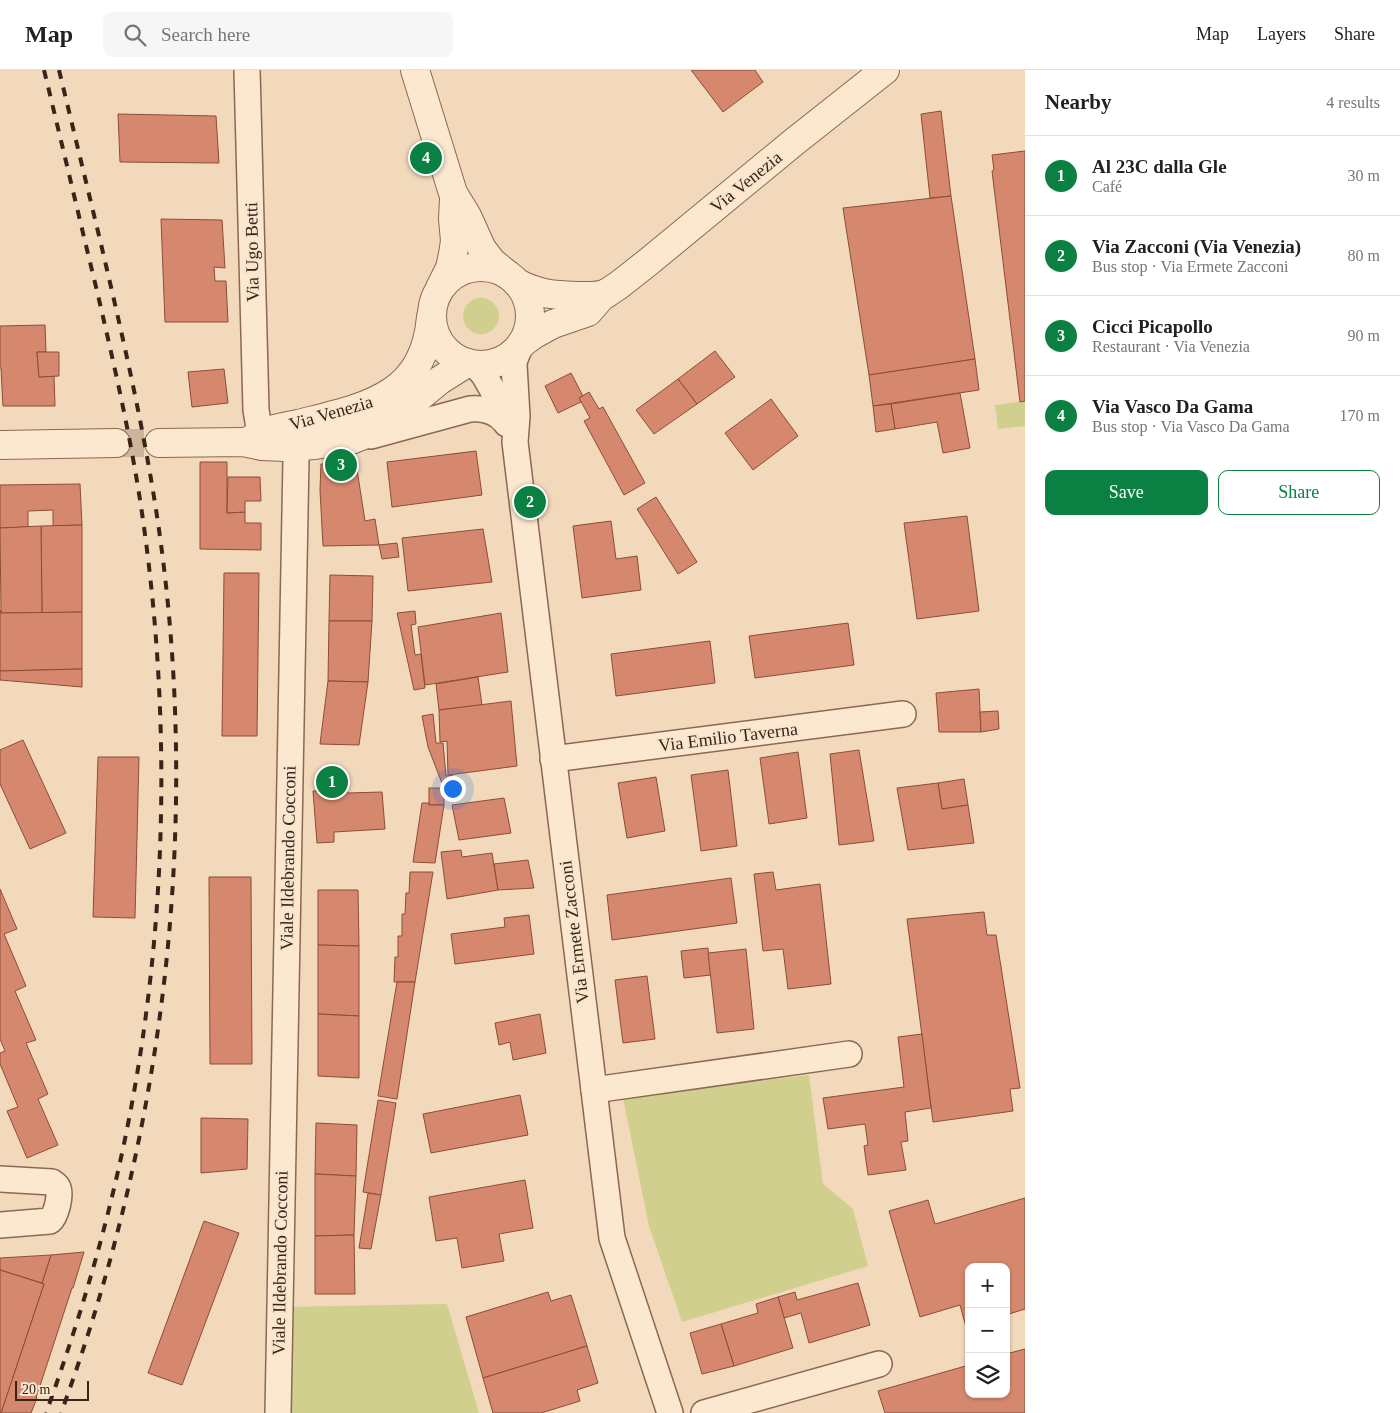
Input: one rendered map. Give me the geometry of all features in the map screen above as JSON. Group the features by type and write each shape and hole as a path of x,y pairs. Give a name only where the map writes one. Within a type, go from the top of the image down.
{"street":[{"name":"Via Ugo Betti","path":"247,70 256,410 251,438"},
{"path":"415,70 454,200 454,254 447,276 434,305 433,328 442,347 453,357 471,364"},
{"name":"Via Venezia","path":"251,438 262,446 299,446 344,441 364,435 384,425 440,380 471,364 487,365 507,358 532,335 552,324 588,312 601,297 647,263 885,70"},
{"path":"453,192 467,216 482,249 492,262 513,279 524,293 529,304 530,316 522,344"},
{"name":"Via Venezia","path":"159,443 251,438 348,411 388,395 397,388 417,364 426,346 434,305 444,284 452,276 469,269 486,267 498,270 538,292 555,295 592,297 607,293"},
{"name":"Via Ermete Zacconi","path":"510,432 517,411 514,365 522,344"},
{"name":"Via Ermete Zacconi","path":"471,364 484,375 510,432 553,759 612,1238 670,1413"},
{"path":"299,446 304,440 315,434 353,424 390,407 401,398 411,373"},
{"path":"344,441 373,436 470,409 490,411 499,415 510,432"},
{"path":"0,446 116,443"},
{"name":"Viale Ildebrando Cocconi","path":"278,1413 295,463 299,446"},
{"name":"Via Emilio Taverna","path":"553,759 903,714"},
{"path":"594,1090 849,1054"},
{"path":"0,1179 52,1182 58,1187 59,1194 56,1213 50,1221 0,1225"},
{"path":"704,1413 879,1364"}],"shaded area":[{"path":"481,298 488,299 494,303 498,309 498,323 494,329 488,333 481,334 474,333 468,329 464,323 463,316 464,309 468,303 474,299"},
{"path":"1025,401 1025,426 998,429 995,405"},
{"path":"809,1075 823,1184 853,1209 868,1266 682,1322 649,1226 623,1098"},
{"path":"447,1304 479,1413 287,1413 282,1307"}],"building":[{"path":"691,70 755,70 763,82 723,112"},
{"path":"941,111 951,196 930,198 921,114"},
{"path":"118,114 216,116 219,163 120,162"},
{"path":"1025,151 1025,401 1020,402 992,171 994,170 992,155"},
{"path":"951,196 975,359 869,375 843,208"},
{"path":"161,219 222,220 225,268 214,267 215,281 226,281 228,322 165,322"},
{"path":"45,325 46,352 37,352 39,377 54,376 55,406 3,406 0,368 0,326"},
{"path":"715,351 735,377 697,404 678,379"},
{"path":"37,352 59,352 59,376 39,377"},
{"path":"975,359 979,390 873,406 869,375"},
{"path":"224,369 228,403 192,407 188,372"},
{"path":"571,373 585,400 558,413 545,386"},
{"path":"678,379 697,404 654,434 636,410"},
{"path":"589,392 599,409 603,407 645,483 624,495 584,421 590,418 579,398"},
{"path":"960,393 970,448 943,453 937,422 895,429 891,404"},
{"path":"771,399 798,436 753,470 725,433"},
{"path":"891,404 895,429 876,432 873,406"},
{"path":"476,451 482,495 392,507 387,462"},
{"path":"200,462 227,462 227,513 245,512 245,523 261,523 261,550 200,549"},
{"path":"356,463 365,521 375,519 379,545 323,546 320,490 321,464"},
{"path":"228,477 260,477 261,501 245,501 245,512 227,513"},
{"path":"80,484 82,525 53,526 53,510 28,511 28,527 0,528 0,485"},
{"path":"656,497 697,562 678,574 637,509"},
{"path":"967,516 979,611 917,619 904,523"},
{"path":"611,521 616,559 637,556 641,590 582,598 573,526"},
{"path":"82,525 82,612 42,613 41,526"},
{"path":"41,526 42,613 1,613 0,528"},
{"path":"483,529 492,582 408,591 402,538"},
{"path":"397,543 399,557 382,559 379,545"},
{"path":"224,573 259,573 257,736 222,736"},
{"path":"330,575 373,576 372,621 329,621"},
{"path":"0,610 1,613 82,612 82,669 0,671"},
{"path":"415,611 416,624 411,625 415,655 421,654 425,688 414,690 397,613"},
{"path":"501,613 508,672 425,685 418,627"},
{"path":"329,621 372,621 368,682 328,681"},
{"path":"848,623 854,665 755,678 749,636"},
{"path":"710,641 715,683 616,696 611,654"},
{"path":"82,669 82,687 0,680 0,671"},
{"path":"478,677 482,705 439,710 436,684"},
{"path":"328,681 368,682 359,745 320,744"},
{"path":"979,689 981,732 939,732 936,693"},
{"path":"511,701 517,766 448,775 447,741 440,742 439,710"},
{"path":"998,711 999,729 981,732 980,712"},
{"path":"433,714 436,743 443,743 446,776 452,775 454,791 445,791 428,747 422,716"},
{"path":"23,740 66,833 30,849 0,784 0,750"},
{"path":"859,750 874,841 839,845 830,754"},
{"path":"798,752 807,818 769,824 760,758"},
{"path":"98,757 139,757 135,918 93,917"},
{"path":"728,770 737,846 701,851 691,775"},
{"path":"656,777 665,831 627,838 618,783"},
{"path":"329,779 346,779 347,793 382,792 385,829 334,832 334,842 317,843 313,791 330,790"},
{"path":"964,779 968,805 942,809 938,783"},
{"path":"938,783 942,809 968,805 974,843 908,850 897,788"},
{"path":"429,788 444,788 444,805 429,805"},
{"path":"504,798 511,833 459,840 452,805"},
{"path":"422,803 444,805 435,863 413,862"},
{"path":"461,850 462,857 492,853 498,890 447,899 441,852"},
{"path":"528,860 534,888 498,890 494,864"},
{"path":"410,872 433,872 415,982 394,982 395,957 398,957 398,936 402,936 402,914 405,914 406,893 409,893"},
{"path":"773,872 776,890 820,884 831,984 788,989 783,949 763,951 754,874"},
{"path":"209,877 251,877 252,1064 210,1064"},
{"path":"731,878 737,923 612,940 607,895"},
{"path":"0,889 17,929 4,934 26,986 15,991 36,1040 26,1043 48,1094 38,1099 58,1145 27,1158 7,1111 18,1107 0,1064 0,1053 5,1051 0,1039"},
{"path":"318,890 358,890 359,946 318,945"},
{"path":"984,912 987,935 996,935 1020,1088 1010,1089 1013,1111 933,1122 907,919"},
{"path":"529,915 534,954 455,964 451,934 505,927 504,918"},
{"path":"318,945 359,946 359,1016 318,1014"},
{"path":"708,948 711,975 684,978 681,951"},
{"path":"746,949 754,1029 717,1033 708,953"},
{"path":"647,976 655,1039 623,1043 615,980"},
{"path":"397,982 415,982 397,1099 378,1096"},
{"path":"318,1014 359,1016 359,1078 318,1076"},
{"path":"540,1014 546,1053 513,1060 510,1042 499,1045 495,1023"},
{"path":"922,1034 931,1108 905,1112 908,1141 901,1142 906,1170 868,1175 864,1146 868,1145 865,1124 828,1129 823,1098 904,1087 898,1037"},
{"path":"520,1095 528,1135 431,1153 423,1114"},
{"path":"378,1100 396,1103 381,1195 363,1192"},
{"path":"201,1118 248,1119 247,1169 201,1173"},
{"path":"316,1123 357,1125 356,1176 315,1174"},
{"path":"315,1174 356,1176 354,1235 315,1236"},
{"path":"525,1180 533,1228 499,1234 504,1261 462,1268 457,1238 436,1241 429,1197"},
{"path":"368,1193 381,1195 371,1249 359,1248"},
{"path":"1025,1198 1025,1309 1010,1314 1010,1263 965,1263 965,1323 960,1305 920,1317 889,1211 928,1200 935,1224"},
{"path":"204,1221 239,1233 182,1385 148,1373"},
{"path":"354,1235 355,1294 315,1294 315,1236"},
{"path":"84,1252 31,1413 1,1413 44,1284 42,1283 51,1255"},
{"path":"51,1255 42,1283 0,1270 0,1258"},
{"path":"0,1270 44,1284 1,1413 0,1413"},
{"path":"858,1283 870,1325 809,1343 801,1313 784,1318 778,1297 795,1292 797,1300"},
{"path":"548,1292 551,1301 571,1295 587,1346 483,1378 466,1317"},
{"path":"778,1297 793,1348 734,1366 721,1324 758,1313 756,1304"},
{"path":"721,1324 734,1366 702,1374 690,1333"},
{"path":"587,1346 598,1383 577,1390 580,1401 541,1413 493,1413 483,1378"},
{"path":"1025,1349 1025,1413 885,1413 878,1391 965,1366 965,1398 1010,1398 1010,1353"}],"tunnel":[{"path":"116,443 159,443"}],"railway":[{"path":"44,70 110,346 138,485 153,603 159,694 161,785 159,876 152,967 140,1058 123,1147 102,1236 76,1325 46,1413"},
{"path":"59,70 120,324 159,527 173,675 176,782 172,890 162,996 146,1103 124,1208 95,1311 61,1413"}],"place":[{"name":"Via Vasco Da Gama","path":"426,158"},
{"name":"Cicci Picapollo","path":"341,465"},
{"name":"Via Zacconi (Via Venezia)","path":"530,502"},
{"name":"Al 23C dalla Gle","path":"332,782"}]}
